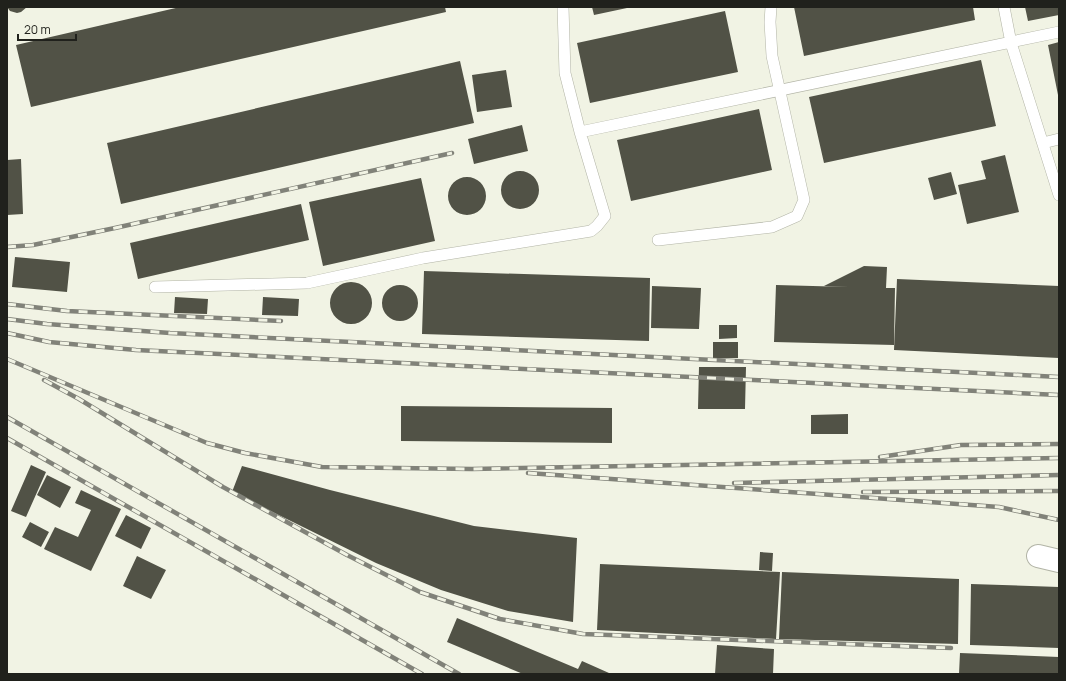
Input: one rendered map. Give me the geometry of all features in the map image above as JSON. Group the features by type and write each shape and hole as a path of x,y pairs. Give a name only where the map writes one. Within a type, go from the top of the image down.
{"lane":[{"path":"155,287 307,283 424,258 591,231 597,226 604,216 565,73 563,7"},
{"path":"658,240 772,227 798,216 804,200 772,56 770,22 771,7"},
{"path":"1004,7 1011,43 1059,195"},
{"path":"580,132 1059,32"},
{"path":"1043,143 1059,139"}],"building":[{"path":"7,7 27,7 21,12 17,13 10,11"},
{"path":"180,7 445,7 446,12 31,107 16,45"},
{"path":"592,7 627,7 627,8 594,15"},
{"path":"794,7 973,7 975,20 804,56"},
{"path":"1025,7 1059,7 1059,15 1028,21"},
{"path":"725,11 738,72 590,103 577,43"},
{"path":"1059,42 1059,95 1058,95 1048,45"},
{"path":"981,60 996,126 824,163 809,97"},
{"path":"460,61 474,123 121,204 107,143"},
{"path":"506,70 512,107 477,112 472,75"},
{"path":"759,109 772,170 631,201 617,140"},
{"path":"522,125 528,151 474,164 468,139"},
{"path":"1005,155 1019,212 967,224 958,185 986,179 981,161"},
{"path":"21,159 23,214 7,215 7,160"},
{"path":"516,171 524,171 534,176 538,183 538,197 534,204 524,209 516,209 506,204 504,201 501,194 501,186 506,176 509,174"},
{"path":"951,172 957,194 934,200 928,178"},
{"path":"463,177 471,177 481,182 485,189 485,203 481,210 471,215 463,215 453,210 451,207 448,200 448,192 453,182 456,180"},
{"path":"421,178 435,241 323,266 309,202"},
{"path":"301,204 309,240 138,279 130,243"},
{"path":"15,257 70,262 67,292 12,287"},
{"path":"864,266 887,267 886,288 895,288 894,345 774,342 776,285 849,287 824,286"},
{"path":"424,271 650,278 649,341 422,334"},
{"path":"897,279 1059,286 1059,358 894,350"},
{"path":"351,282 366,288 372,303 366,318 351,324 336,318 330,303 336,288"},
{"path":"404,285 413,290 417,296 417,310 413,316 404,321 396,321 387,316 383,310 382,299 387,290 393,286"},
{"path":"652,286 701,288 699,329 651,328"},
{"path":"175,297 208,299 207,314 174,313"},
{"path":"263,297 299,299 298,316 262,315"},
{"path":"719,325 737,325 737,338 719,339"},
{"path":"713,342 738,342 738,358 713,358"},
{"path":"699,367 746,367 745,409 698,409"},
{"path":"401,406 612,408 612,443 401,441"},
{"path":"848,414 848,434 811,434 811,415"},
{"path":"31,465 46,472 26,517 11,511"},
{"path":"242,466 330,490 474,526 577,538 573,622 508,611 441,590 376,563 232,492"},
{"path":"47,475 71,487 60,508 37,495"},
{"path":"81,490 121,509 91,571 44,549 55,527 78,537 91,510 75,503"},
{"path":"126,515 151,528 141,549 115,536"},
{"path":"30,522 49,532 41,547 22,537"},
{"path":"760,552 773,553 772,571 759,570"},
{"path":"137,556 166,570 151,599 123,586"},
{"path":"600,564 780,572 776,639 597,630"},
{"path":"782,572 959,579 958,644 779,639"},
{"path":"971,584 1059,587 1059,648 970,645"},
{"path":"457,618 578,669 582,661 609,673 523,674 447,642"},
{"path":"717,645 774,649 773,674 715,674"},
{"path":"960,653 1059,657 1059,674 959,674"}],"railway":[{"path":"7,247 33,245 115,228 452,153"},
{"path":"7,304 67,311 281,321"},
{"path":"7,319 47,324 170,333 1059,377"},
{"path":"7,333 49,342 136,350 1059,395"},
{"path":"7,359 207,443 245,453 322,467 472,469 1059,458"},
{"path":"44,380 79,399 223,487 347,555 420,592 500,619 583,634 951,648"},
{"path":"7,417 459,674"},
{"path":"7,438 422,674"},
{"path":"880,457 961,445 1059,444"},
{"path":"528,473 999,507 1059,520"},
{"path":"734,483 1059,475"},
{"path":"863,492 1059,491"}]}
